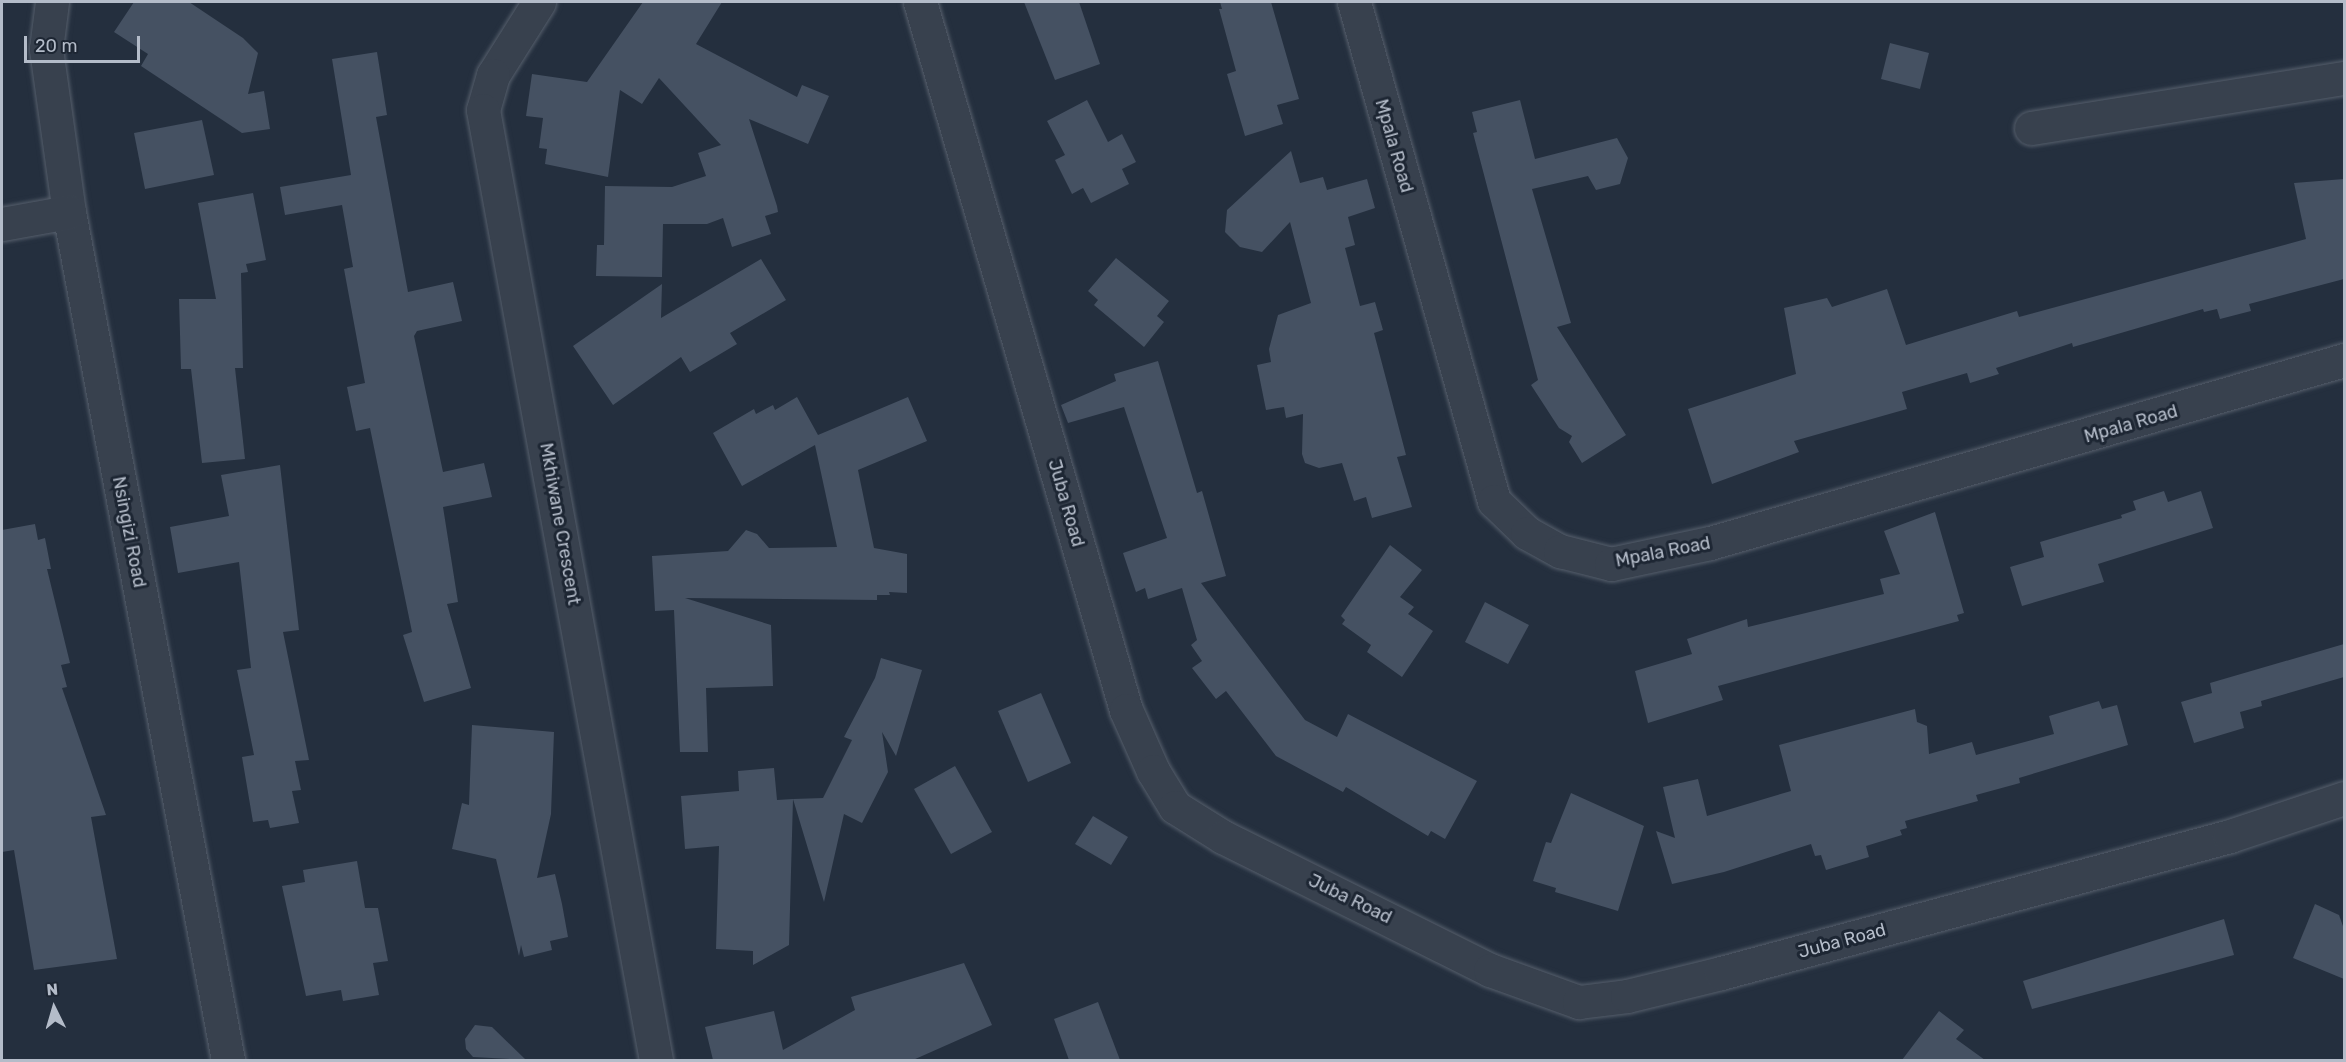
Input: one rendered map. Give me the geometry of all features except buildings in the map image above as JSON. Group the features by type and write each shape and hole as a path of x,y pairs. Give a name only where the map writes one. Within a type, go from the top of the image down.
{"street":[{"name":"Nsingizi Road","path":"52,2 46,49 69,212 228,1060"},
{"name":"Mkhiwane Crescent","path":"539,2 493,75 483,110 656,1060"},
{"name":"Juba Road","path":"920,2 1126,710 1153,771 1176,807 1223,837 1490,970 1579,1002 1627,996 1721,973 2230,836 2344,798"},
{"name":"Mpala Road","path":"1354,2 1494,501 1527,532 1560,551 1611,564 1710,543 2344,360"},
{"path":"2031,128 2344,78"},
{"path":"2,224 69,212"}]}
